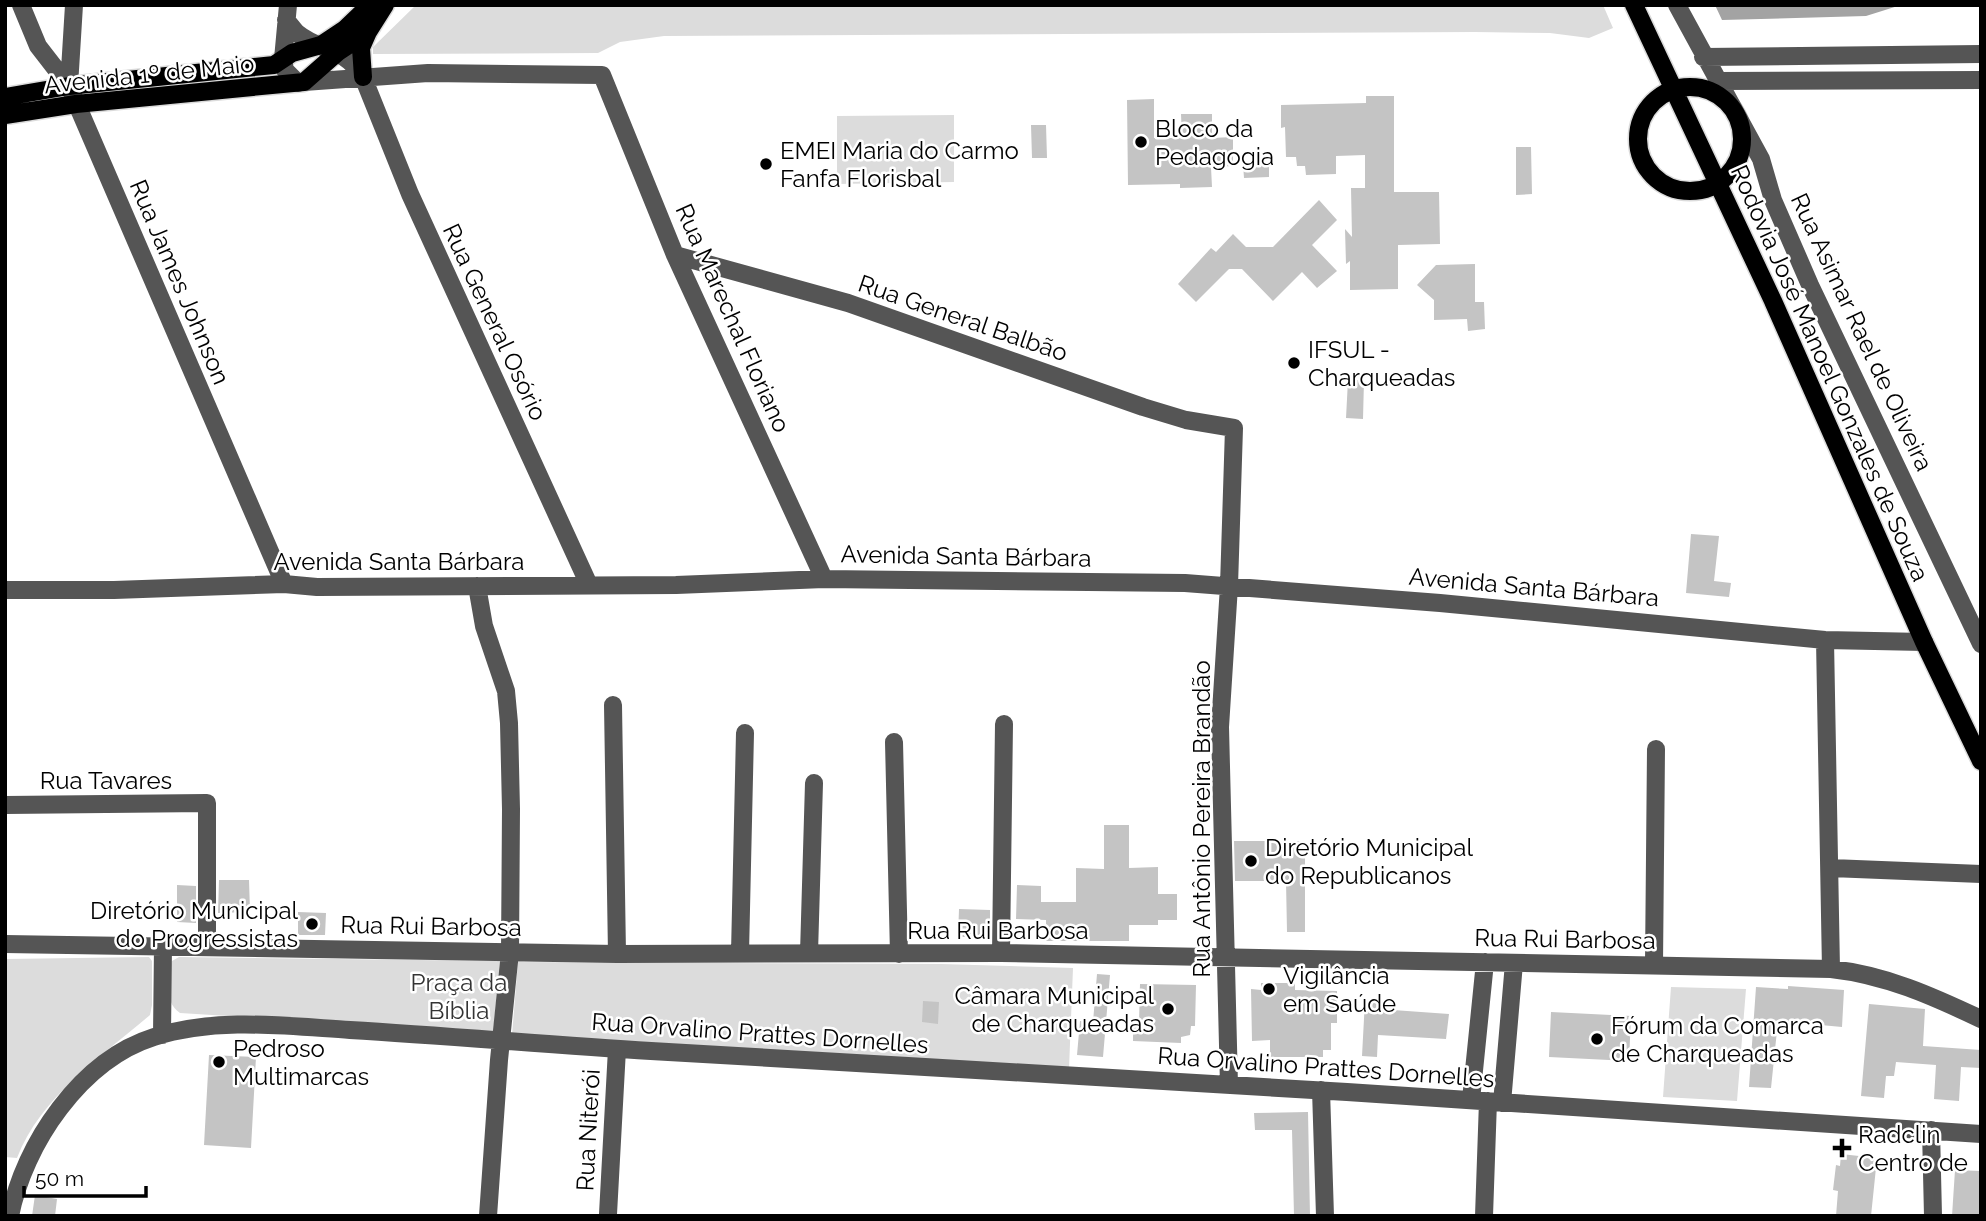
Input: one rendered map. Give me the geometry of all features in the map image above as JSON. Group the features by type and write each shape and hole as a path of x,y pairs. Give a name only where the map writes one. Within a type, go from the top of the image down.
{"main road":[{"name":"Avenida 1º de Maio","path":"5,97 69,86 274,65 303,48 321,45 345,29 370,5"},
{"path":"363,77 361,48 386,5"},
{"name":"Rodovia José Manoel Gonzales de Souza","path":"1634,5 1773,302 1924,642 1981,761"},
{"path":"301,83 338,52 368,32"},
{"name":"Avenida 1º de Maio","path":"5,115 76,104 301,83"},
{"path":"1694,86 1709,90 1724,99 1735,113 1740,128 1741,147 1732,169 1718,183 1696,190 1679,190 1663,184 1650,173 1641,158 1637,142 1639,124 1647,109 1659,96 1672,89 1694,86"}],"street":[{"name":"Rua James Johnson","path":"21,5 38,46 69,86 284,584"},
{"path":"69,86 74,5"},
{"name":"Rua Asimar Rael de Oliveira","path":"1677,5 1761,159 1783,224 1981,644"},
{"path":"287,13 298,34 338,52 351,61 363,77"},
{"path":"283,59 287,13"},
{"path":"44,55 62,59 72,48"},
{"path":"1703,57 1981,54"},
{"name":"Avenida 1º de Maio","path":"283,59 285,70 301,83 450,72 602,75"},
{"name":"Rua Marechal Floriano","path":"602,75 675,255 824,579"},
{"name":"Rua General Osório","path":"363,77 410,194 589,585"},
{"path":"1718,81 1981,80"},
{"name":"Rua General Balbão","path":"675,255 848,303 1143,407 1186,420 1234,428"},
{"name":"Rua Antônio Pereira Brandão","path":"1229,1085 1220,727 1229,586 1234,428"},
{"name":"Avenida Santa Bárbara","path":"5,590 114,590 284,584 317,587 676,585 824,579 1229,586 1640,621 1825,640 1924,642"},
{"path":"477,586 484,626 506,691 509,723 510,952 488,1216"},
{"path":"1962,607 1981,617"},
{"path":"1825,640 1831,969"},
{"path":"613,705 617,954"},
{"path":"1001,953 1004,724"},
{"path":"740,953 745,733"},
{"path":"894,742 899,954"},
{"path":"1654,965 1656,749"},
{"path":"809,953 814,783"},
{"name":"Rua Tavares","path":"5,805 207,803 207,947"},
{"path":"1831,868 1981,874"},
{"name":"Rua Rui Barbosa","path":"5,944 617,954 1001,953 1831,969 1894,981 1981,1019"},
{"path":"162,1035 163,946"},
{"path":"1483,1216 1487,1102 1485,962"},
{"path":"1487,1102 1514,962"},
{"name":"Rua Orvalino Prattes Dornelles","path":"10,1216 25,1164 41,1136 72,1093 93,1073 129,1049 162,1035 217,1025 336,1029 1981,1134"},
{"name":"Rua Niterói","path":"608,1214 617,1049"},
{"path":"1321,1090 1325,1216"},
{"path":"1931,1130 1933,1216"}],"green space":[{"path":"416,5 1603,5 1613,28 1589,38 1550,33 1475,32 664,36 620,42 598,53 373,54 373,47"},
{"path":"954,115 954,182 837,184 837,116"},
{"path":"149,957 152,961 150,1015 93,1062 57,1097 41,1115 17,1158 5,1157 5,959"},
{"name":"Praça da Bíblia","path":"179,957 500,961 493,1033 180,1013 171,1003 168,989 172,961"},
{"path":"518,962 941,964 1073,968 1069,1069 512,1035"},
{"path":"1671,987 1746,989 1737,1101 1663,1097"}],"shaded area":[{"path":"1715,5 1901,5 1866,16 1722,20"}],"building":[{"path":"1366,96 1394,96 1394,192 1439,192 1440,244 1398,245 1398,289 1350,290 1350,261 1346,264 1345,229 1352,237 1351,188 1365,188 1365,155 1336,156 1336,174 1306,175 1305,166 1297,166 1296,157 1286,157 1285,127 1281,128 1281,105 1366,103"},
{"path":"1154,99 1154,138 1182,138 1181,114 1212,114 1212,138 1233,137 1233,166 1211,167 1212,187 1180,188 1180,184 1128,185 1127,100"},
{"path":"1031,125 1046,125 1047,158 1032,158"},
{"path":"1516,147 1531,147 1532,194 1516,195"},
{"path":"1269,163 1269,177 1244,178 1243,164"},
{"path":"1319,200 1337,220 1312,245 1337,271 1317,288 1302,272 1273,301 1242,269 1229,269 1196,302 1178,284 1211,248 1216,252 1233,234 1246,247 1273,247"},
{"path":"1475,264 1475,302 1484,302 1485,329 1468,331 1467,319 1434,320 1434,300 1417,285 1436,265"},
{"path":"1348,380 1364,380 1363,419 1346,418"},
{"path":"1691,534 1719,536 1714,581 1731,583 1729,597 1686,593"},
{"path":"1104,825 1129,825 1129,868 1158,867 1158,894 1177,894 1177,920 1158,920 1158,925 1129,925 1129,941 1046,941 1046,920 1016,919 1017,885 1041,886 1041,902 1076,902 1076,868 1104,869"},
{"path":"1234,841 1305,841 1305,932 1287,932 1286,881 1235,881"},
{"path":"219,880 249,880 250,912 218,913"},
{"path":"177,885 196,886 196,923 177,922"},
{"path":"959,909 990,910 990,937 958,937"},
{"name":"Diretório Municipal do Progressistas","path":"298,912 326,913 325,935 298,935"},
{"path":"1097,974 1110,975 1103,1057 1077,1055 1080,1021 1093,1022"},
{"path":"1261,983 1295,983 1295,990 1337,991 1337,1023 1331,1023 1331,1050 1323,1050 1323,1057 1270,1057 1270,1040 1252,1041 1251,989 1261,990"},
{"name":"Câmara Municipal de Charqueadas","path":"1140,984 1196,985 1195,1026 1191,1026 1190,1035 1181,1037 1181,1043 1133,1041 1133,1025 1139,1024"},
{"path":"1788,986 1844,990 1842,1027 1778,1021 1771,1088 1749,1087 1756,987 1788,989"},
{"path":"1365,1000 1380,1001 1379,1009 1449,1014 1446,1039 1378,1035 1377,1057 1362,1056"},
{"path":"923,1001 939,1002 938,1024 922,1022"},
{"path":"1869,1004 1925,1009 1923,1046 1981,1050 1981,1068 1961,1067 1959,1101 1934,1099 1936,1065 1896,1062 1894,1076 1886,1076 1884,1098 1861,1096"},
{"path":"1551,1012 1631,1016 1629,1061 1549,1057"},
{"path":"209,1055 256,1057 251,1148 204,1145"},
{"path":"1308,1112 1310,1216 1294,1216 1292,1130 1255,1130 1254,1113"},
{"path":"1841,1154 1877,1158 1871,1216 1836,1216 1838,1191 1833,1190 1836,1165 1840,1166"},
{"path":"1955,1170 1981,1171 1981,1216 1952,1216"},
{"path":"35,1195 57,1199 55,1216 32,1216"}],"place":[{"name":"Bloco da Pedagogia","path":"1141,142"},
{"name":"EMEI Maria do Carmo Fanfa Florisbal","path":"766,164"},
{"name":"IFSUL - Charqueadas","path":"1294,363"},
{"name":"Diretório Municipal do Republicanos","path":"1251,861"},
{"name":"Diretório Municipal do Progressistas","path":"312,924"},
{"name":"Vigilância em Saúde","path":"1269,989"},
{"name":"Câmara Municipal de Charqueadas","path":"1168,1009"},
{"name":"Fórum da Comarca de Charqueadas","path":"1597,1039"},
{"name":"Pedroso Multimarcas","path":"219,1062"},
{"name":"Radclin Centro de","path":"1842,1148"}]}
